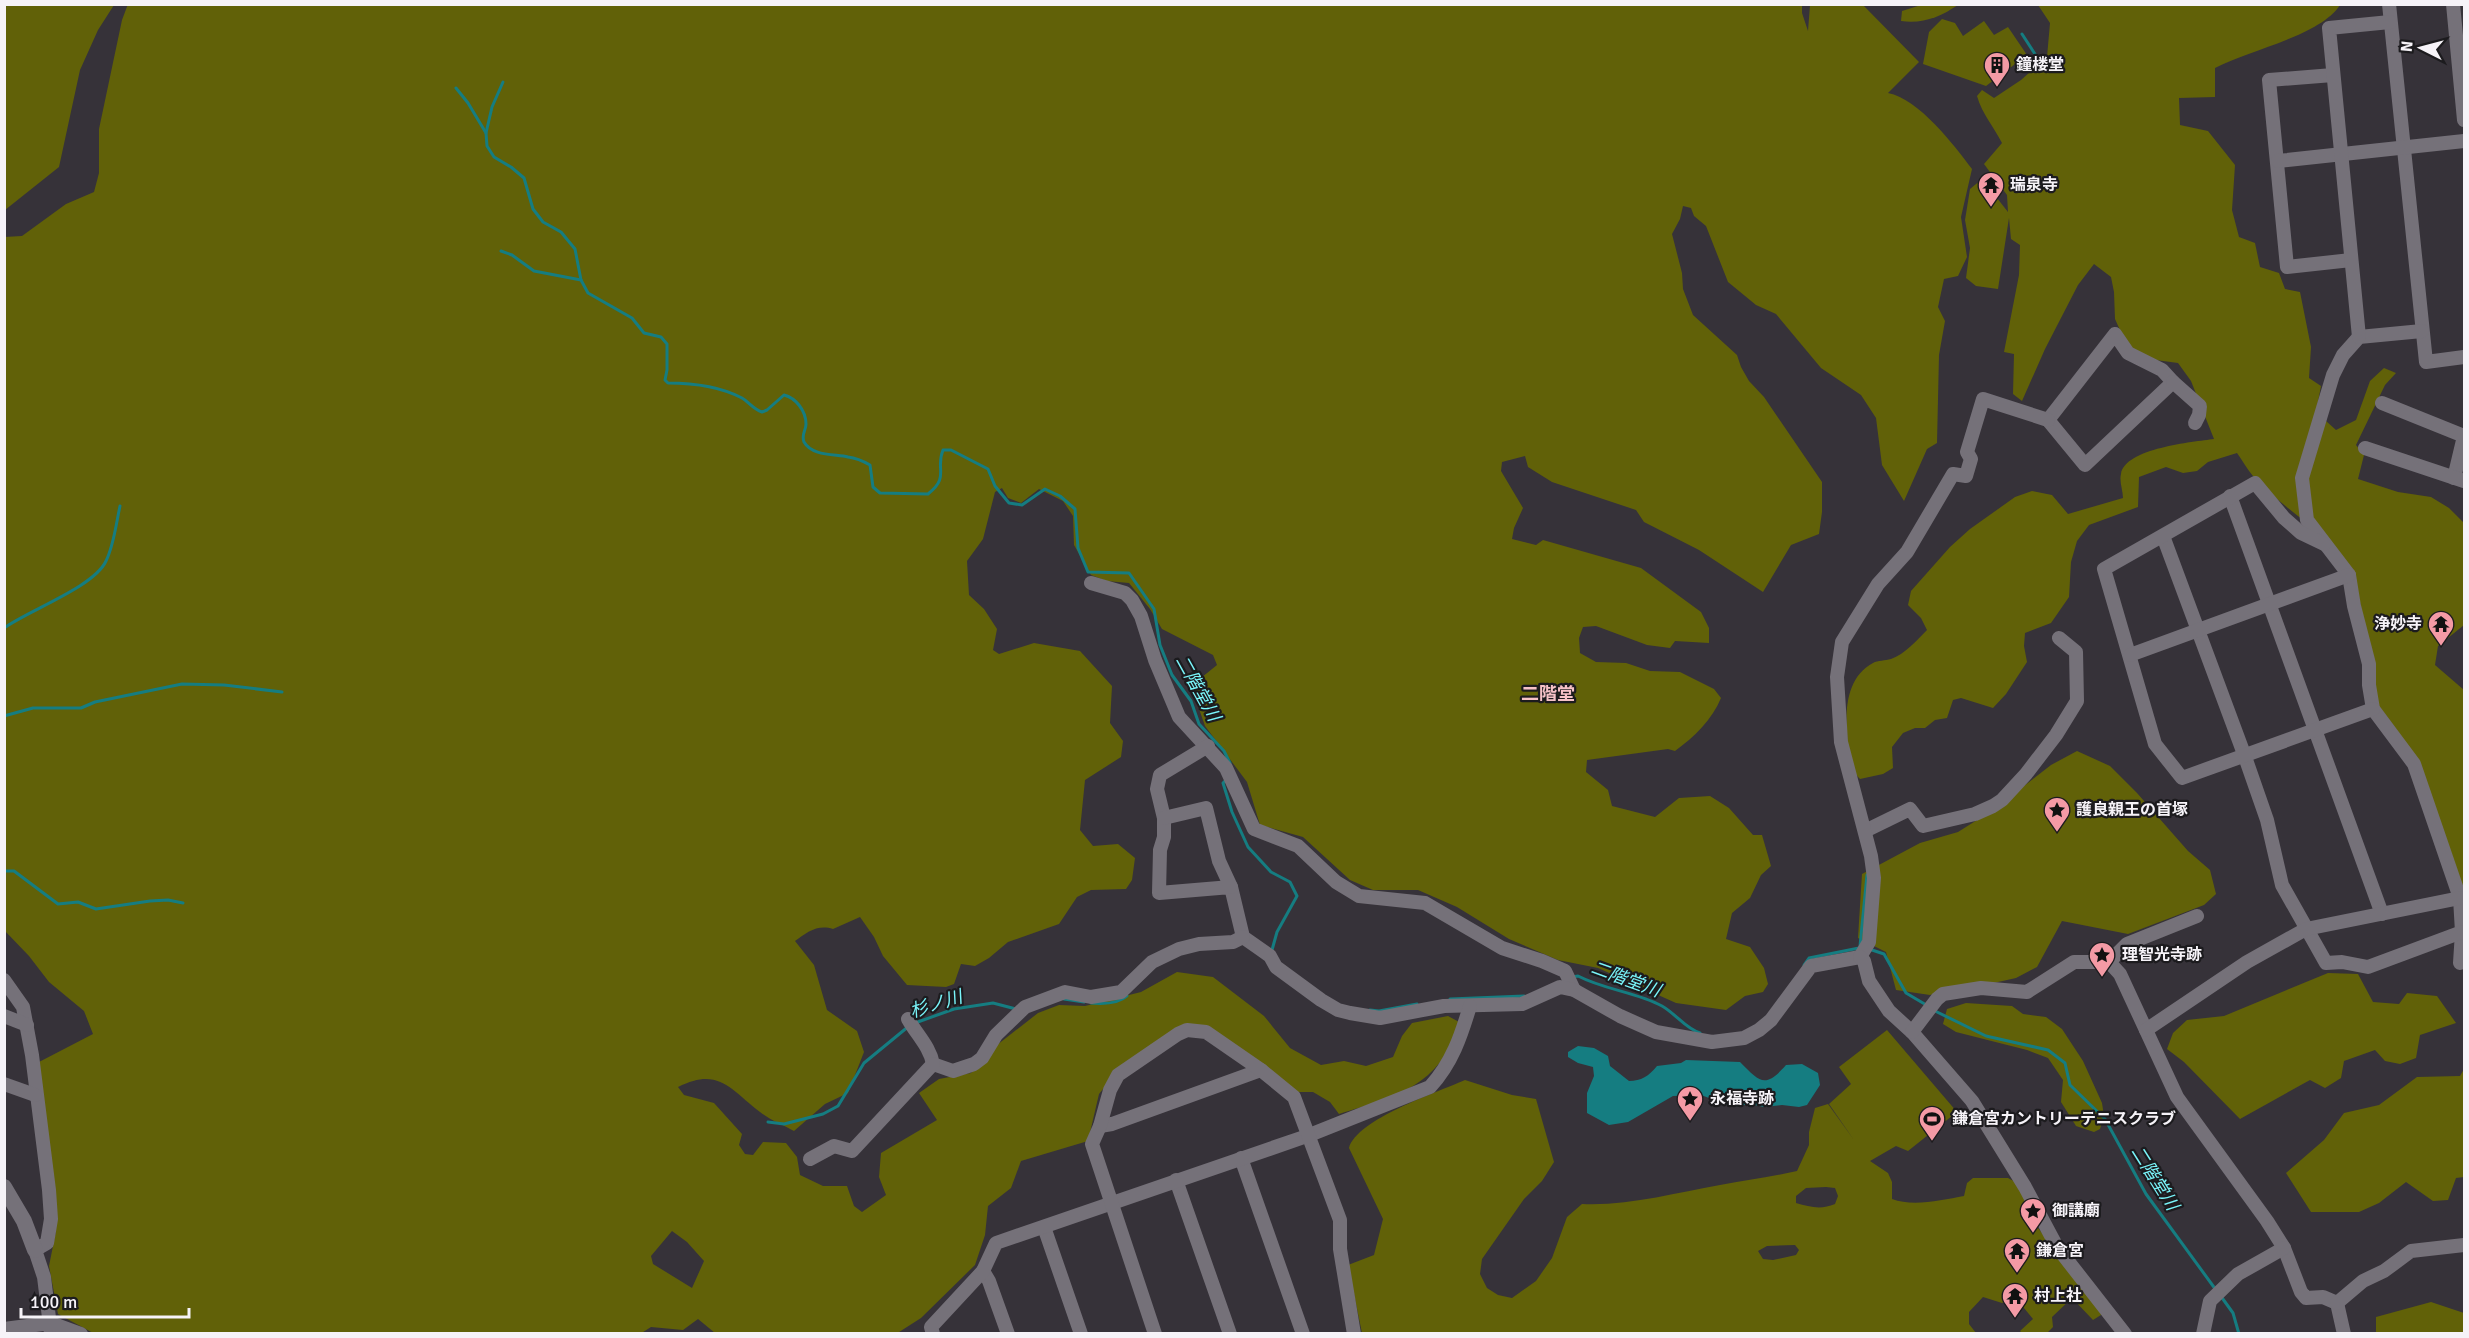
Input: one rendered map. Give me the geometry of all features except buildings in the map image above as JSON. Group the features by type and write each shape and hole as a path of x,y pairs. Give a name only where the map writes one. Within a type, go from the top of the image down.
{"street":[{"path":"2389,4 2426,362 2464,357"},
{"path":"2452,4 2464,120"},
{"path":"2359,337 2329,28 2390,22"},
{"path":"2333,75 2268,80 2287,267 2351,260"},
{"path":"2278,161 2464,141"},
{"path":"2422,331 2359,337 2343,355 2333,375 2302,478 2307,520 2349,575 2354,606 2369,664 2373,709 2414,764 2460,898 2462,932 2460,963"},
{"path":"2048,420 2115,334 2128,353 2162,370 2200,406 2199,415 2194,423"},
{"path":"1164,818 1206,808 1219,861 1231,886 1249,941 1270,956 1276,967 1287,976 1338,1010 1380,1018 1444,1006 1522,1004 1560,987 1574,990 1620,1016 1656,1032 1712,1042 1744,1038 1771,1020 1811,966 1860,957 1869,942 1874,878 1865,831 1841,742 1837,677 1842,642 1878,584 1908,552 1953,474 1966,476 1971,459 1967,452 1983,399 2048,420 2085,465 2173,382"},
{"path":"2365,448 2459,479 2464,436 2382,403"},
{"path":"2325,544 2301,533 2284,518 2257,483 2230,496 2104,569 2155,744 2182,778 2315,728 2373,709"},
{"path":"2230,496 2382,914"},
{"path":"2163,536 2244,754 2266,820 2282,885 2326,963 2342,962 2368,967 2462,932"},
{"path":"2130,655 2349,575"},
{"path":"1091,583 1125,593 1132,600 1142,616 1155,660 1179,717 1208,746 1229,774 1254,829 1298,846 1336,882 1359,896 1425,903 1502,948 1564,971 1574,990"},
{"path":"1865,831 1910,809 1923,826 1975,814 2002,800 2056,735 2077,701 2076,652 2059,638"},
{"path":"1208,746 1160,775 1157,789 1164,818 1164,837 1160,850 1159,893 1231,886"},
{"path":"2146,1030 2247,962 2306,929 2460,898"},
{"path":"1912,1032 1943,994 1981,988 2028,992 2074,962 2109,962 2127,944 2197,916"},
{"path":"933,1064 953,1071 974,1064 982,1058 996,1035 1025,1007 1065,992 1091,997 1121,992 1152,962 1179,949 1199,944 1249,941"},
{"path":"1860,957 1864,961 1869,981 1889,1011 1912,1032 1972,1101 2025,1187 2057,1247 2125,1334"},
{"path":"2109,962 2120,974 2177,1097 2267,1221 2284,1248 2301,1292 2306,1298 2324,1297 2337,1303"},
{"path":"4,981 23,1007 27,1024 35,1095 47,1165 51,1219 47,1243 35,1250"},
{"path":"933,1334 931,1327 983,1271 996,1243 1307,1136 1430,1087 1443,1073 1459,1043 1470,1006"},
{"path":"4,1016 27,1024"},
{"path":"908,1019 920,1040 931,1052 933,1064"},
{"path":"1155,1334 1092,1144 1100,1126 1110,1090 1118,1075 1187,1030 1206,1032 1262,1070 1294,1097 1340,1220 1340,1249 1354,1334"},
{"path":"810,1159 834,1146 852,1151 933,1064"},
{"path":"1100,1126 1112,1124 1262,1070"},
{"path":"4,1084 35,1095"},
{"path":"1241,1158 1302,1334"},
{"path":"1176,1180 1230,1334"},
{"path":"4,1186 24,1221 35,1250 44,1278 51,1328"},
{"path":"1044,1227 1080,1334"},
{"path":"2337,1303 2363,1281 2384,1271 2411,1251 2464,1245"},
{"path":"2203,1334 2210,1301 2238,1274 2284,1248"},
{"path":"983,1271 989,1281 1008,1334"},
{"path":"2337,1303 2344,1334"},
{"path":"4,1329 51,1328 81,1334"}],"shaded area":[{"path":"5,4 114,5 98,30 80,70 59,167 5,210"},
{"path":"128,4 1802,4 1802,13 1808,31 1810,5 1863,5 1919,62 1888,93 1900,97 1923,113 1946,136 1972,169 1961,217 1967,257 1958,276 1944,279 1938,307 1945,321 1939,355 1937,443 1927,449 1904,501 1882,465 1876,418 1861,395 1821,368 1776,314 1756,305 1728,282 1706,226 1694,216 1691,208 1683,206 1680,219 1672,234 1682,273 1683,289 1693,315 1737,355 1749,381 1764,397 1822,482 1819,534 1791,545 1763,592 1699,550 1644,522 1636,510 1552,482 1528,467 1525,456 1502,462 1501,471 1523,508 1512,539 1536,545 1543,540 1641,568 1701,612 1709,628 1709,643 1675,641 1670,648 1647,645 1596,626 1583,627 1579,638 1580,653 1596,662 1626,663 1650,671 1680,672 1714,689 1721,698 1713,714 1702,727 1675,751 1668,749 1587,760 1586,772 1608,790 1612,806 1655,817 1679,798 1710,796 1729,808 1753,835 1762,835 1771,866 1761,875 1750,898 1732,913 1726,939 1750,947 1764,968 1768,984 1763,992 1745,996 1726,1010 1676,1003 1598,968 1558,960 1509,939 1457,907 1418,890 1373,890 1350,880 1303,837 1260,825 1247,782 1205,726 1191,686 1217,665 1213,655 1162,629 1150,609 1129,583 1107,581 1091,575 1074,545 1073,516 1063,501 1039,489 1021,503 1008,498 1002,488 995,492 983,539 967,561 969,595 984,609 997,629 993,650 999,654 1034,643 1080,651 1112,686 1110,723 1123,741 1121,757 1085,780 1080,830 1093,846 1118,844 1135,858 1132,880 1126,889 1091,890 1077,897 1059,924 1008,942 975,966 961,964 954,984 946,987 907,985 883,956 874,937 860,917 833,929 813,930 795,941 814,965 827,1010 857,1031 864,1052 848,1093 825,1104 794,1131 768,1118 724,1083 704,1079 678,1087 684,1095 714,1103 742,1134 739,1145 745,1154 753,1155 763,1142 786,1143 797,1157 800,1175 823,1186 847,1186 854,1206 862,1212 886,1195 879,1177 881,1153 937,1120 919,1093 939,1079 971,1073 997,1045 1038,1013 1059,1005 1085,1006 1141,992 1177,972 1213,977 1264,1016 1290,1048 1321,1065 1344,1061 1366,1066 1393,1057 1402,1036 1412,1023 1448,1016 1461,1023 1452,1045 1441,1062 1428,1075 1414,1086 1397,1094 1339,1114 1330,1102 1313,1092 1294,1092 1209,1032 1159,1041 1124,1063 1099,1094 1088,1141 1021,1161 1011,1188 988,1206 985,1235 975,1265 921,1318 896,1334 715,1333 698,1319 683,1330 651,1327 640,1334 95,1334 58,1314 49,1266 56,1231 39,1062 93,1034 84,1011 49,982 29,956 5,931 4,237 22,236 66,204 94,192 99,173 99,129 122,20","holes":["672,1231 687,1242 704,1261 692,1288 653,1264 651,1256"]},
{"path":"1921,5 1958,5 1931,19 1901,21 1902,11"},
{"path":"2038,5 2340,5 2330,16 2301,34 2215,68 2215,97 2179,98 2180,125 2208,131 2235,165 2232,210 2239,237 2255,243 2260,267 2279,273 2285,289 2300,292 2311,347 2309,378 2321,386 2316,412 2336,430 2356,420 2370,381 2384,368 2396,373 2385,385 2356,445 2364,455 2358,479 2398,492 2431,497 2449,508 2464,523 2464,625 2438,646 2435,665 2464,690 2464,890 2433,801 2396,729 2379,706 2355,575 2333,546 2253,476 2237,453 2208,462 2197,471 2183,473 2166,467 2139,477 2138,507 2089,525 2077,541 2071,562 2069,597 2051,623 2025,633 2024,646 2027,662 2006,694 1993,708 1961,698 1953,700 1947,718 1935,720 1925,728 1915,728 1903,733 1892,747 1893,768 1883,774 1860,779 1852,768 1848,752 1847,722 1848,703 1853,684 1865,669 1875,662 1891,659 1901,654 1927,630 1921,618 1908,605 1911,591 1950,547 1970,529 2015,497 2032,491 2052,495 2068,514 2123,498 2121,474 2125,465 2134,458 2161,448 2214,439 2191,381 2178,363 2141,358 2124,339 2115,319 2111,277 2094,264 2078,285 2045,349 2022,401 2013,394 2014,354 2004,352 2019,275 2020,245 2011,239 2009,218 1998,289 1976,286 1966,278 1970,248 1965,220 1970,189 1982,179 2008,212 2007,195 1984,164 2002,143 1985,115 1977,96 1982,90 1994,98 2021,80 2047,57 2050,23"},
{"path":"1942,19 1955,23 1963,36 1984,21 1994,35 2008,27 2027,55 1986,86 1923,64 1929,32"},
{"path":"2077,751 2110,766 2137,793 2188,851 2210,870 2216,894 2204,905 2128,934 2062,921 2037,967 2016,978 1989,984 1964,985 1930,995 1896,990 1886,952 1858,938 1862,874 1920,843 1958,832 1993,810 2051,765"},
{"path":"2328,973 2358,974 2373,1002 2399,1004 2407,993 2437,996 2456,1023 2420,1035 2416,1058 2400,1064 2385,1061 2375,1050 2344,1061 2341,1078 2325,1088 2310,1080 2240,1119 2184,1062 2167,1049 2173,1033 2187,1020 2224,1016"},
{"path":"1966,1003 2012,1006 2023,1014 2046,1017 2062,1029 2083,1061 2102,1103 2104,1116 2100,1129 2094,1132 2076,1126 2061,1102 2063,1080 2048,1058 2027,1050 1956,1032 1943,1024 1947,1009"},
{"path":"1887,1030 1957,1112 1908,1151 1896,1146 1870,1161 1888,1173 1892,1182 1892,1199 1918,1203 1964,1196 1967,1183 1973,1178 2008,1178 2021,1185 2034,1210 2038,1228 2098,1304 2101,1315 2093,1320 2072,1298 2052,1317 2053,1327 2047,1333 2022,1333 2020,1331 2033,1319 2015,1297 2002,1303 1983,1297 1969,1312 1969,1324 1976,1333 1362,1333 1348,1265 1374,1255 1383,1219 1349,1148 1355,1137 1382,1117 1465,1080 1512,1095 1536,1099 1554,1162 1542,1181 1524,1199 1482,1259 1480,1274 1487,1288 1498,1295 1512,1298 1536,1281 1552,1258 1567,1217 1582,1204 1634,1201 1797,1171 1809,1145 1809,1132 1815,1108 1828,1104 1854,1140 1829,1104 1851,1084 1839,1067","holes":["1806,1188 1835,1188 1838,1196 1835,1204 1811,1207 1796,1203 1796,1196","1795,1245 1799,1250 1796,1255 1773,1260 1763,1259 1758,1251 1767,1246"]},
{"path":"2464,1069 2464,1177 2456,1178 2448,1200 2433,1201 2406,1182 2379,1203 2359,1212 2311,1212 2286,1173 2324,1140 2344,1113 2379,1105 2417,1077 2460,1076"},
{"path":"2431,1302 2464,1313 2464,1333 2376,1333 2376,1317"}],"water":[{"path":"1578,1046 1594,1048 1608,1056 1610,1066 1629,1081 1644,1077 1657,1066 1681,1063 1686,1060 1740,1062 1763,1080 1773,1077 1786,1065 1802,1064 1818,1073 1820,1085 1807,1105 1799,1107 1782,1105 1764,1107 1750,1104 1733,1107 1701,1095 1673,1096 1628,1122 1609,1125 1587,1113 1587,1093 1594,1076 1593,1067 1578,1063 1568,1057 1568,1052"}],"waterway":[{"path":"2022,34 2046,71"},
{"path":"486,133 492,107 503,82"},
{"name":"二階堂川","path":"456,88 486,133 487,146 494,157 524,178 533,209 543,222 561,232 575,249 581,280 588,293 632,318 644,333 661,337 667,344 665,380 668,383 715,388 742,398 762,412 784,395 788,397 796,402 804,414 806,424 803,439 808,447 824,454 854,458 870,465 873,487 880,493 928,494 935,488 940,478 943,450 951,450 988,469 995,486 1009,503 1022,505 1045,489 1060,496 1075,509 1078,548 1088,572 1129,573 1154,609 1160,645 1172,675 1191,701 1199,724 1224,751 1230,763"},
{"path":"501,251 512,255 534,271 581,280"},
{"path":"4,628 75,589 99,571 111,548 120,506"},
{"path":"4,716 33,708 81,708 95,702 182,684 224,685 282,692"},
{"name":"二階堂川","path":"1226,780 1223,783 1232,812 1248,847 1271,872 1290,882 1297,896 1277,932 1272,950"},
{"path":"4,871 14,871 58,904 78,902 96,909 150,901 168,900 183,903"},
{"name":"二階堂川","path":"1860,946 1867,875"},
{"name":"二階堂川","path":"1804,965 1809,958 1859,948"},
{"name":"二階堂川","path":"1869,949 1884,954 1906,993 1928,1006"},
{"name":"二階堂川","path":"1572,977 1578,976 1599,985 1652,1001 1700,1033"},
{"name":"杉ノ川","path":"1091,1003 1115,1002 1127,996"},
{"name":"二階堂川","path":"1450,999 1524,996"},
{"name":"杉ノ川","path":"1064,999 1084,1002"},
{"name":"杉ノ川","path":"915,1023 954,1009 993,1003 1016,1009"},
{"name":"二階堂川","path":"1370,1010 1379,1011 1417,1004"},
{"name":"二階堂川","path":"1933,1010 1986,1036 2048,1050 2065,1063 2070,1085 2105,1119 2146,1194 2216,1290"},
{"name":"杉ノ川","path":"768,1122 784,1124 823,1114 838,1106 864,1063 909,1026"},
{"name":"二階堂川","path":"2220,1295 2233,1313 2239,1334"}],"place":[{"name":"鐘楼堂","path":"1997,88"},
{"name":"瑞泉寺","path":"1991,208"},
{"name":"浄妙寺","path":"2441,647"},
{"name":"護良親王の首塚","path":"2057,833"},
{"name":"理智光寺跡","path":"2102,978"},
{"name":"永福寺跡","path":"1690,1122"},
{"name":"鎌倉宮カントリーテニスクラブ","path":"1932,1142"},
{"name":"御講廟","path":"2033,1234"},
{"name":"鎌倉宮","path":"2017,1274"},
{"name":"村上社","path":"2015,1319"}],"district":[{"name":"二階堂","path":"1548,694"}]}
